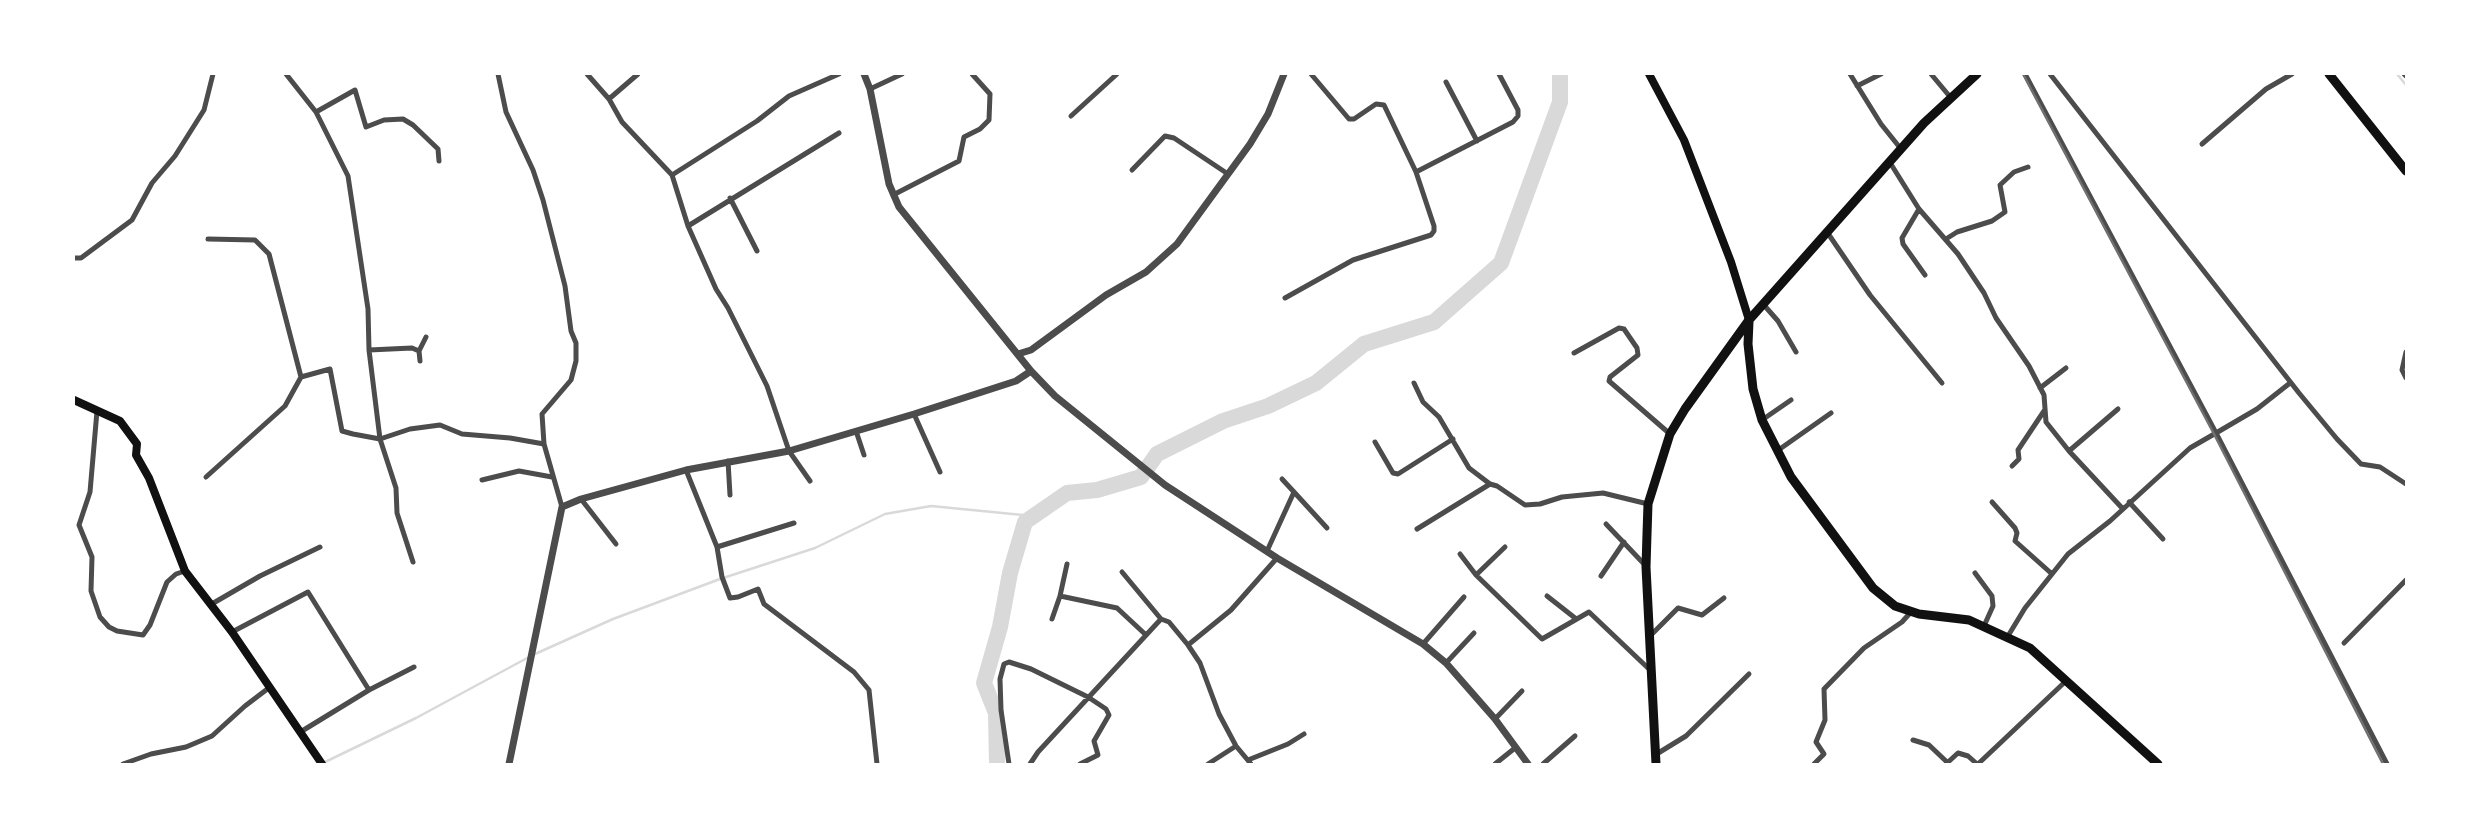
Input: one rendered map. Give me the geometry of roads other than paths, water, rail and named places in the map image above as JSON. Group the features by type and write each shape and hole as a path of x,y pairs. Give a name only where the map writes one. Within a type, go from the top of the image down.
{"main road":[{"path":"1649,74 1684,140 1731,262 1749,320 1748,344 1753,389 1762,420 1806,499 1873,587 1895,606 1912,612 1969,621 2030,648 2158,765"},
{"path":"1656,760 1646,567 1648,504 1670,434 1749,320 1900,149 1977,74"},
{"path":"2329,74 2406,171"},
{"path":"74,400 120,421 137,444 136,455 149,478 185,571 232,632 302,731 321,763"}],"street":[{"path":"74,258 81,258 132,220 152,183 175,156 204,110 213,74"},
{"path":"286,74 316,112 348,176 368,309 369,350 380,439 396,488 397,513 413,562"},
{"path":"498,74 506,112 533,170 542,200 565,286 571,331 576,343 576,361 571,380 542,414 544,444 562,507 509,765"},
{"path":"587,74 609,99 622,122 672,175 688,226 716,289 761,373 789,450 810,481"},
{"path":"609,99 638,74"},
{"path":"672,175 757,121 789,96 839,74"},
{"path":"864,74 870,89 880,148 899,207 1031,371 1055,396 1165,485 1277,558 1423,644 1446,663 1495,719 1528,765"},
{"path":"870,89 902,74"},
{"path":"893,194 959,162 964,137 980,129 989,120 990,94 972,74"},
{"path":"1071,116 1116,74"},
{"path":"1018,354 1031,350 1105,295 1146,272 1177,244 1268,114 1284,74"},
{"path":"1285,299 1353,260 1431,235 1434,231 1416,172 1384,105 1376,104 1354,119 1349,119 1311,74"},
{"path":"1416,172 1513,122 1518,116 1518,110 1499,74"},
{"path":"1850,74 1900,149"},
{"path":"1857,86 1881,74"},
{"path":"1931,74 1951,98"},
{"path":"2025,74 2217,433 2387,765"},
{"path":"2050,74 2290,383 2361,464 2380,467 2406,484"},
{"path":"2202,144 2266,89 2292,74"},
{"path":"1446,82 1476,141"},
{"path":"316,112 355,90 366,127 384,120 403,119 438,149 439,161"},
{"path":"688,226 839,132"},
{"path":"1132,170 1165,136 1174,138 1228,174"},
{"path":"1889,162 1919,209 1946,239 1984,293 1996,318 2029,366 2044,395 2046,422 2123,509"},
{"path":"1946,239 2005,212 2000,186 2014,172 2028,167"},
{"path":"730,198 757,251"},
{"path":"1919,209 1902,238 1903,244 1925,275"},
{"path":"1826,232 1878,306 1942,383"},
{"path":"206,477 285,406 301,377 269,254 255,240 208,239"},
{"path":"1763,304 1778,321 1796,352"},
{"path":"1574,353 1619,328 1624,329 1637,348 1638,355 1610,377 1609,381 1670,434"},
{"path":"420,361 419,351 426,337"},
{"path":"369,350 412,348 419,351"},
{"path":"2406,352 2402,370 2406,378"},
{"path":"2040,388 2066,368"},
{"path":"301,377 330,369 341,430 380,439 410,429 440,425 463,434 544,444"},
{"path":"562,507 581,499 686,470 789,450 856,431 1016,381 1031,371"},
{"path":"1413,383 1423,402 1439,418 1464,461 1490,484 1525,505 1533,506 1562,498 1604,493 1648,504"},
{"path":"2008,636 2068,554 2123,509 2190,448 2257,409 2290,383"},
{"path":"1762,420 1791,400"},
{"path":"2069,451 2118,409"},
{"path":"97,411 90,492 79,525 92,557 91,591 100,617 109,628 143,635 150,625 167,582 176,574 185,571"},
{"path":"2012,466 2019,458 2018,450 2044,411"},
{"path":"1777,450 1831,413"},
{"path":"914,414 940,472"},
{"path":"856,431 864,454"},
{"path":"1375,442 1393,473 1398,474 1452,439"},
{"path":"728,461 730,495"},
{"path":"686,470 717,547 722,577 730,598 758,589 764,604 854,672 869,690 877,765"},
{"path":"482,480 519,471 552,477"},
{"path":"1282,478 1327,528"},
{"path":"1417,529 1490,484"},
{"path":"1267,551 1294,492"},
{"path":"581,499 616,544"},
{"path":"1992,502 2015,528 2015,541 2052,574"},
{"path":"2129,502 2164,539"},
{"path":"717,547 794,523"},
{"path":"1606,524 1646,567"},
{"path":"1601,576 1624,542"},
{"path":"209,605 320,547"},
{"path":"1476,575 1505,547"},
{"path":"1460,554 1476,575 1542,639 1589,612 1652,671"},
{"path":"1188,645 1231,610 1277,558"},
{"path":"1052,619 1068,564"},
{"path":"1122,572 1161,619 1169,622 1188,645 1200,663 1219,714 1236,747 1249,762 1304,734"},
{"path":"1975,573 1992,596 1993,606 1984,626"},
{"path":"2344,643 2406,580"},
{"path":"232,632 307,592 369,690"},
{"path":"1060,596 1116,608 1146,635"},
{"path":"1547,596 1575,618"},
{"path":"1423,644 1464,597"},
{"path":"1650,636 1678,608 1697,615 1702,614 1724,598"},
{"path":"1814,765 1824,754 1816,742 1825,720 1825,689 1864,648 1912,612"},
{"path":"1030,765 1038,752 1161,619"},
{"path":"1446,663 1475,633"},
{"path":"1009,765 1001,710 1000,679 1004,664 1009,662 1031,669 1107,709 1109,715 1094,741 1097,754 1080,765"},
{"path":"302,731 369,690 414,667"},
{"path":"1656,760 1686,736 1749,674"},
{"path":"1913,740 1929,745 1947,764 1958,753 1968,756 1978,765 2067,680"},
{"path":"123,765 151,754 186,747 212,736 270,687"},
{"path":"1495,719 1522,691"},
{"path":"1543,765 1575,736"},
{"path":"1208,765 1236,747"},
{"path":"1495,765 1515,748"}],"waterway":[{"path":"997,764 996,713 984,683 1025,522 1067,493 1097,490 1141,477 1157,454 1223,421 1268,406 1316,383 1364,344 1434,322 1501,263 1560,102 1560,74"},
{"path":"2397,74 2406,85"},
{"path":"535,654 613,619 720,579 815,548 885,514 931,506 1033,516"},
{"path":"323,763 416,718 529,657"}],"railway":[{"path":"2023,74 2214,434 2383,764"}]}
